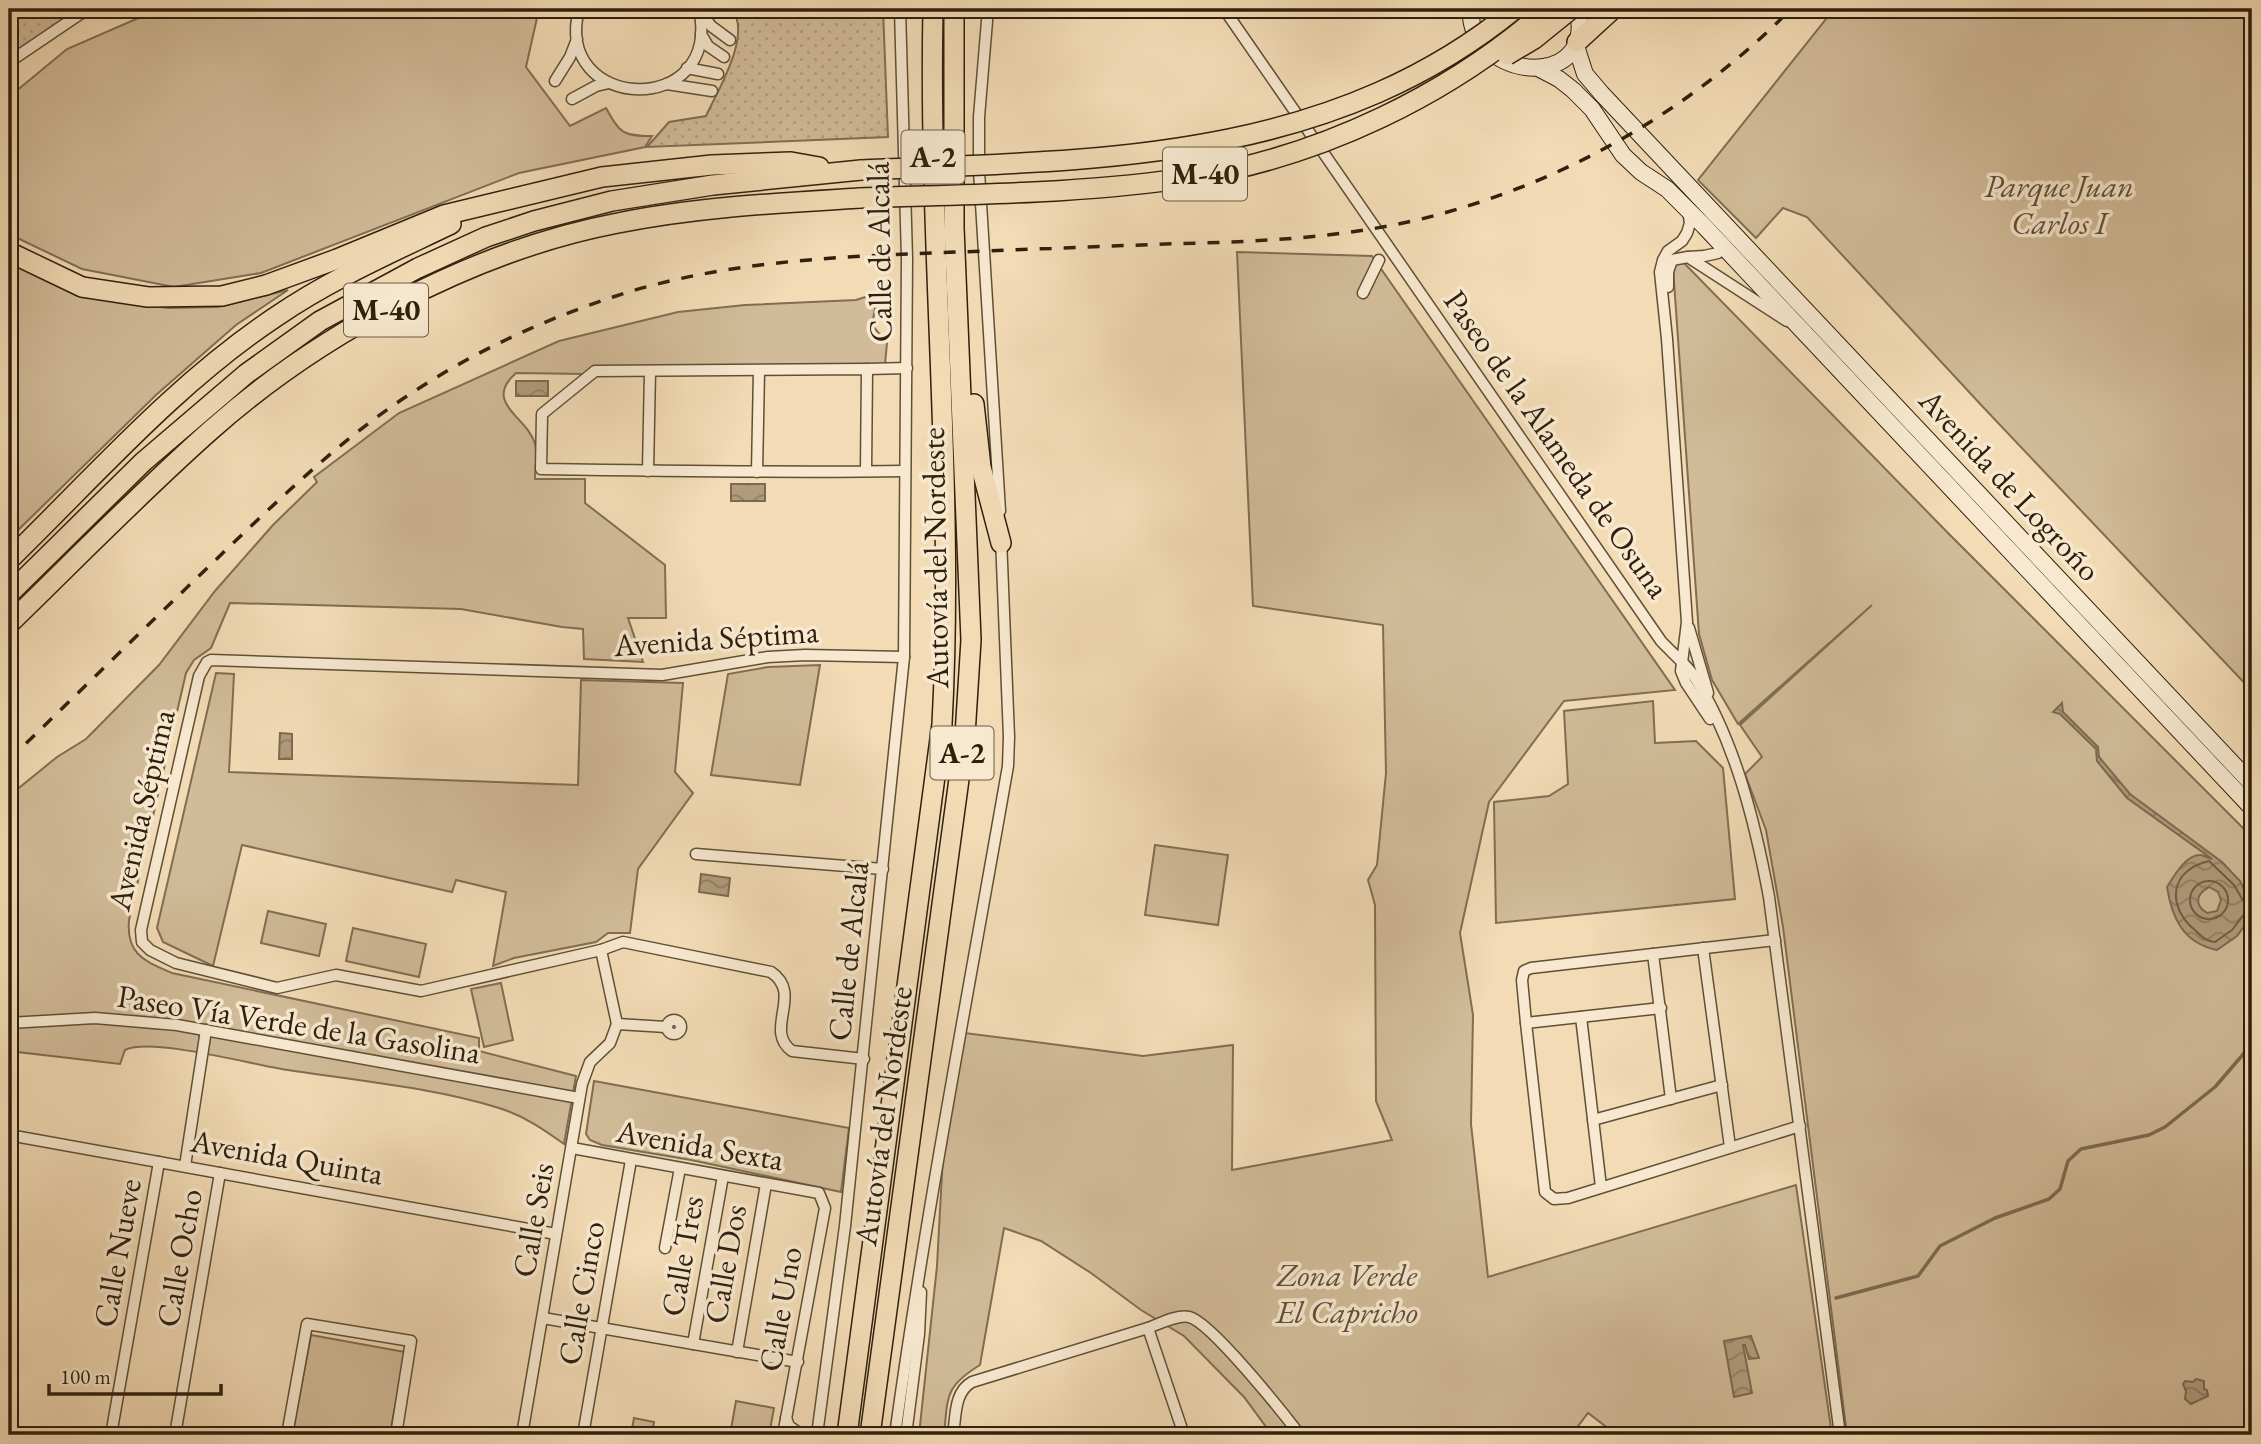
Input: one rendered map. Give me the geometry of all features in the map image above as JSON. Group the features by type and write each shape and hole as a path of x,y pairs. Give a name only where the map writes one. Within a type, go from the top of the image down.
{"highway":[{"path":"921,9 932,92"},
{"name":"Autovía del Nordeste","path":"847,1435 942,724 947,640 932,92 933,9"},
{"path":"954,18 965,9"},
{"path":"1242,138 1310,111 1407,66 1457,37 1497,9"},
{"name":"M-40","path":"9,594 143,462 246,374 320,321 418,268 486,237 612,201 713,185 841,171 1105,159 1242,138 1313,118 1411,76 1463,47 1515,9"},
{"name":"M-40","path":"9,624 222,421 302,360 426,288 539,243 615,223 715,208 860,198 1105,187 1193,177 1231,168 1322,142 1386,114 1456,77 1547,9"},
{"path":"1456,77 1481,72 1534,39 1571,9"},
{"path":"1577,44 1613,9"},
{"name":"Autovía del Nordeste","path":"870,1435 965,735 971,640 954,228 954,18"},
{"path":"9,252 82,287 148,297 222,296 266,285 444,215 602,177 712,165 791,162 841,171"},
{"path":"9,560 124,444 182,391 277,315 343,277 490,205"},
{"path":"960,352 974,403 984,478 1001,543"},
{"path":"836,1435 893,1023 906,997"}],"main road":[{"name":"Avenida de Logroño","path":"1470,9 1473,28 1482,44 1496,56 1523,68 1540,69 1559,79 1592,109 1623,155 1641,172 1667,189 1688,210 2252,808"},
{"path":"1540,69 1563,61 1577,44 1577,9"},
{"name":"Avenida de Logroño","path":"1577,44 1585,74 1602,94 2252,784"}],"street":[{"path":"9,62 91,9"},
{"path":"555,81 570,57 577,39 579,9"},
{"path":"577,39 588,65 609,83 623,88 653,89 667,84 687,68 699,46 699,9"},
{"path":"699,9 711,26 730,40"},
{"name":"Calle de Alcalá","path":"817,1435 864,1059 904,657 907,368 900,9"},
{"name":"Calle de Alcalá","path":"904,136 907,9"},
{"path":"895,1435 915,1288 950,1079 1008,766 1001,543 979,171 979,117 988,9"},
{"name":"Paseo de la Alameda de Osuna","path":"1224,9 1653,629 1693,673 1731,753 1760,850 1775,940 1840,1435"},
{"path":"701,34 708,46 724,57"},
{"path":"687,68 718,74"},
{"path":"572,99 596,86 609,83"},
{"path":"667,84 712,91"},
{"path":"1688,210 1690,223 1687,233 1682,241 1668,251 1660,271 1667,328 1687,622 1682,664 1686,683 1723,735"},
{"path":"1667,328 1669,266 1672,260 1718,253 1726,238 1725,225"},
{"name":"Avenida de Logroño","path":"1688,257 1797,326"},
{"path":"1363,293 1378,260"},
{"name":"Calle de Alcalá","path":"905,471 541,469 542,414 595,371 907,368"},
{"name":"Calle de Alcalá","path":"866,471 867,369"},
{"path":"648,471 650,371"},
{"path":"757,472 759,371"},
{"path":"1687,622 1712,710"},
{"name":"Avenida Séptima","path":"864,1059 792,1051 784,1046 780,1037 785,988 782,979 771,972 623,942 601,950 414,992 336,975 277,988 176,963 150,950 142,942 142,920 199,676 207,662 220,660 662,675 768,657 904,657"},
{"path":"696,854 883,869"},
{"path":"1775,940 1531,968 1524,971 1522,980 1526,1023 1545,1192 1554,1199 1568,1198 1800,1126"},
{"path":"1703,948 1730,1147"},
{"path":"601,950 617,1024 666,1027"},
{"path":"1653,954 1671,1099"},
{"path":"1526,1023 1661,1008"},
{"path":"1581,1017 1601,1187"},
{"name":"Paseo Vía Verde de la Gasolina","path":"9,1023 95,1018 136,1020 206,1030 579,1098"},
{"name":"Calle Seis","path":"522,1435 582,1084 590,1062 610,1043 617,1024"},
{"path":"185,1166 206,1030"},
{"path":"1593,1120 1722,1085"},
{"name":"Avenida Quinta","path":"9,1135 556,1234"},
{"name":"Avenida Sexta","path":"572,1148 819,1193"},
{"name":"Calle Cinco","path":"583,1435 631,1160"},
{"name":"Calle Nueve","path":"111,1435 159,1162"},
{"path":"665,1248 680,1168"},
{"name":"Calle Ocho","path":"175,1435 220,1172"},
{"name":"Calle Tres","path":"693,1345 723,1176"},
{"name":"Calle Dos","path":"737,1352 766,1184"},
{"name":"Calle Uno","path":"783,1435 825,1208 819,1193"},
{"path":"906,1435 919,1334 924,1244"},
{"path":"953,1435 959,1395 967,1384 1188,1316 1195,1319 1228,1349 1300,1435"},
{"path":"543,1318 798,1362"},
{"path":"287,1435 307,1324 411,1341 396,1435"},
{"path":"1148,1328 1184,1435"},
{"path":"786,1417 789,1426 803,1435 811,1433 819,1422"}],"green space":[{"path":"40,9 83,9 9,58 9,18"},
{"path":"159,9 539,9 526,67 570,126 606,108 623,131 628,134 652,136 645,147 519,173 261,273 174,287 82,269 9,234 9,97 67,49"},
{"path":"732,9 883,9 888,137 647,147 669,122 706,116 725,78 736,47 737,20"},
{"name":"Parque Juan Carlos I","path":"1834,9 2252,9 2252,691 1807,217 1783,208 1756,238 1698,180"},
{"name":"Zona Verde El Capricho","path":"1237,252 1372,256 1675,690 1564,701 1489,802 1460,933 1473,1015 1471,1124 1488,1277 1796,1185 1832,1435 1617,1435 1588,1413 1573,1433 1575,1435 1272,1435 1244,1397 1184,1336 1141,1310 1041,1241 1004,1228 980,1365 960,1380 950,1394 944,1435 919,1435 937,1266 943,1155 965,1033 1143,1056 1233,1045 1232,1170 1392,1140 1376,1101 1375,905 1368,880 1377,865 1386,773 1383,625 1253,606"},
{"path":"9,262 70,290 116,302 169,308 218,307 288,290 236,325 156,395 9,539"},
{"path":"1678,263 1684,263 1949,534 2252,837 2252,1435 1847,1435 1783,927 1766,830 1745,774 1762,757 1740,725 1872,605 1738,724 1712,680 1699,634 1673,268"},
{"path":"878,293 872,325 887,343 885,364 585,374 516,373 507,384 505,402 531,434 535,444 535,479 585,479 585,503 665,565 666,618 628,618 643,662 584,659 583,629 461,609 230,603 211,648 194,660 186,673 129,920 134,949 153,965 172,973 479,1038 479,1051 576,1076 564,1144 517,1115 473,1101 204,1053 139,1047 125,1050 120,1064 9,1051 9,796 57,757 86,739 159,665 215,591 273,525 317,482 314,477 399,413 559,341 678,312 745,305 856,300"},
{"path":"820,665 800,785 711,775 728,674 768,667"},
{"path":"216,673 234,674 229,772 578,785 581,680 683,683 675,772 693,793 638,869 630,933 608,933 596,942 514,958 493,966 506,892 456,880 452,892 242,845 213,966 163,942 157,928"},
{"path":"1653,701 1655,743 1696,741 1723,768 1735,899 1496,923 1494,802 1549,796 1568,784 1564,711"},
{"path":"1155,845 1228,855 1218,925 1145,915"},
{"path":"268,911 326,924 319,956 261,943"},
{"path":"353,928 426,944 419,977 346,961"},
{"path":"501,983 513,1040 484,1047 471,989"},
{"path":"594,1081 849,1128 841,1192 691,1160 602,1145 590,1140 586,1134"},
{"path":"311,1335 405,1352 390,1435 292,1435"},
{"path":"736,1401 774,1408 769,1435 730,1435"},
{"path":"634,1418 654,1422 652,1435 631,1435"}],"water":[{"path":"516,381 548,381 548,396 516,396"},
{"path":"731,484 765,484 765,501 731,501"},
{"path":"2062,703 2063,712 2098,747 2099,757 2130,794 2222,862 2240,881 2252,906 2252,919 2250,918 2237,936 2217,950 2196,942 2181,928 2172,909 2167,887 2190,858 2201,855 2212,859 2127,798 2097,761 2096,749 2060,714 2053,712","holes":["2209,887 2218,892 2221,900 2217,911 2207,913 2198,903 2199,896"]},
{"path":"280,733 292,734 292,759 279,759"},
{"path":"701,874 730,878 728,896 699,892"},
{"path":"1751,1336 1759,1358 1749,1359 1743,1345 1752,1393 1734,1397 1724,1341"},
{"path":"2196,1379 2204,1381 2208,1396 2191,1404 2185,1399 2183,1384"}],"waterway":[{"path":"1836,1298 1918,1276 1940,1246 1995,1218 2049,1199 2060,1189 2068,1161 2081,1149 2149,1135 2165,1127 2215,1087 2252,1044"}],"railway":[{"path":"9,760 250,527 344,443 394,405 443,373 538,325 613,297 652,286 691,276 771,264 892,255 1260,241 1355,231 1417,220 1521,187 1571,166 1619,141 1665,113 1709,81 1751,47 1791,9"}]}
